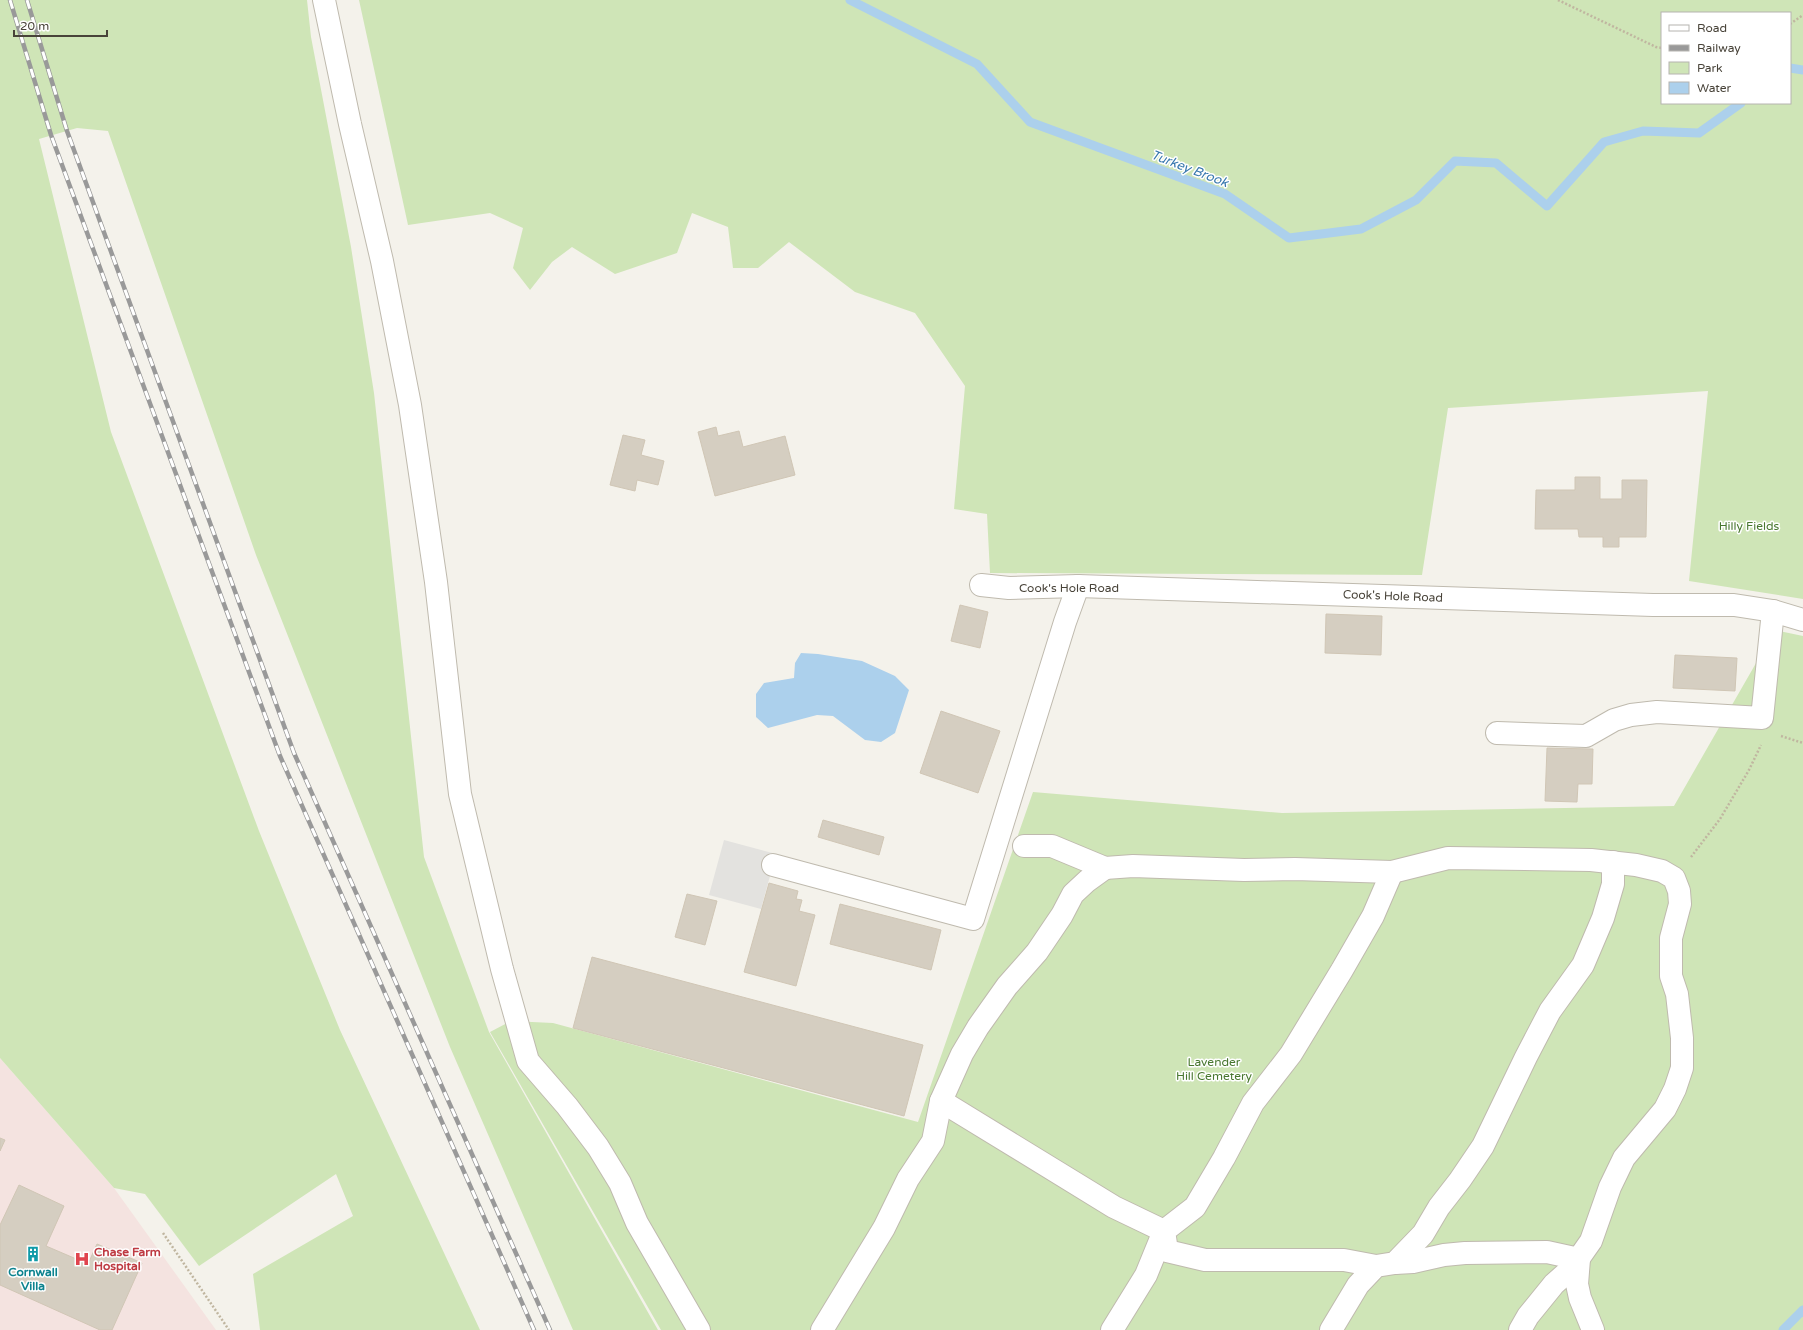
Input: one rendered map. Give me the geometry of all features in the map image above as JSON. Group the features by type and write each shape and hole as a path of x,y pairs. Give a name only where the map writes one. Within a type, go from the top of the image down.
{"street":[{"path":"324,0 350,124 382,261 410,405 436,582 460,794 502,969 528,1061 567,1106 601,1153 620,1183 637,1223 699,1330"},
{"name":"Cook's Hole Road","path":"981,586 1009,588 1078,586 1653,605 1734,605 1773,611 1803,620"},
{"path":"774,865 973,919 1062,630 1078,586"},
{"path":"1497,733 1586,736 1614,720 1631,715 1657,712 1762,718 1773,611"},
{"path":"1024,846 1052,846 1105,868 1133,866 1244,870 1295,869 1392,872 1448,858 1591,860 1636,865 1662,871 1674,878 1679,891 1680,904 1671,938 1671,976 1677,994 1682,1038 1682,1068 1675,1089 1665,1109 1624,1158 1610,1187 1591,1241 1572,1268 1554,1284 1528,1316 1520,1330"},
{"path":"1332,1330 1358,1285 1423,1234 1438,1207 1460,1180 1483,1146 1550,1011 1583,965 1603,918 1613,884 1612,862"},
{"path":"822,1330 880,1234 908,1179 933,1141 941,1101 962,1054 986,1015 1007,986 1037,952 1062,916 1073,894 1087,881 1105,868"},
{"path":"1112,1330 1146,1275 1164,1231 1195,1207 1224,1158 1253,1103 1292,1054 1373,916 1392,872"},
{"path":"941,1101 1114,1207 1164,1231"},
{"path":"1164,1231 1167,1251 1205,1260 1344,1260 1386,1264 1413,1262 1444,1255 1465,1253 1547,1252 1579,1259"},
{"path":"1579,1259 1577,1284 1580,1298 1593,1330"}],"path":[{"path":"1558,0 1656,47 1661,48"},
{"path":"1791,23 1803,15"},
{"path":"1774,734 1803,743"},
{"path":"1674,878 1720,819 1749,770 1761,744"},
{"path":"163,1233 229,1330"}],"shaded area":[{"path":"724,840 776,854 761,909 709,895"},
{"name":"Chase Farm Hospital","path":"0,1058 114,1188 216,1330 0,1330"}],"green space":[{"path":"0,0 307,0 311,37 351,247 374,393 424,857 489,1032 658,1330 573,1330 450,1047 256,555 108,131 77,128 39,139 111,432 259,831 340,1030 480,1330 260,1330 253,1274 353,1216 336,1174 199,1266 145,1194 114,1188 0,1058"},
{"name":"Hilly Fields","path":"359,0 1803,0 1803,599 1689,581 1708,391 1448,408 1422,575 990,573 987,514 954,509 965,386 915,313 855,292 789,242 758,268 733,268 728,227 692,213 677,253 615,274 572,247 552,262 530,290 513,268 523,228 490,213 408,225"},
{"name":"Lavender Hill Cemetery","path":"1775,630 1803,636 1803,1330 661,1330 490,1032 511,1021 553,1023 918,1122 1033,792 1282,813 1674,806"}],"water":[{"path":"801,653 818,654 862,661 895,676 909,690 895,733 881,742 865,740 833,716 817,715 768,728 756,717 756,694 764,683 794,678 795,663"}],"building":[{"path":"716,427 718,436 739,431 743,447 785,436 795,475 715,496 698,432"},
{"path":"623,435 645,440 641,455 664,461 658,485 637,480 635,491 610,485"},
{"path":"1575,477 1600,477 1600,499 1622,499 1622,480 1647,480 1646,537 1619,537 1619,547 1603,547 1603,537 1579,537 1578,529 1535,529 1536,490 1575,490"},
{"path":"960,605 988,612 980,648 951,641"},
{"path":"1326,614 1382,616 1381,655 1325,653"},
{"path":"1675,655 1737,658 1735,691 1673,688"},
{"path":"941,711 1000,731 978,793 920,773"},
{"path":"1547,748 1593,749 1592,784 1578,784 1577,802 1545,801"},
{"path":"823,820 884,837 879,855 818,837"},
{"path":"769,883 798,891 796,899 802,900 799,911 815,915 796,986 744,972"},
{"path":"687,894 717,901 705,945 675,937"},
{"path":"840,904 941,930 931,970 830,944"},
{"path":"592,957 923,1045 904,1116 573,1028"},
{"path":"0,1138 5,1140 0,1151"},
{"name":"Cornwall Villa","path":"19,1185 64,1206 46,1246 88,1264 97,1244 142,1263 112,1330 100,1330 0,1285 0,1225"}],"waterway":[{"name":"Turkey Brook","path":"850,0 977,64 1030,122 1225,194 1289,238 1361,229 1416,200 1455,161 1496,163 1547,206 1604,142 1643,131 1699,133 1740,104"},
{"name":"Turkey Brook","path":"1791,68 1803,70"},
{"path":"1783,1330 1803,1310"}],"railway":[{"path":"10,0 51,135 280,756 534,1330"},
{"path":"27,0 67,131 294,753 550,1330"}],"place":[{"name":"Cornwall Villa","path":"33,1254"},
{"name":"Chase Farm Hospital","path":"82,1259"}]}
